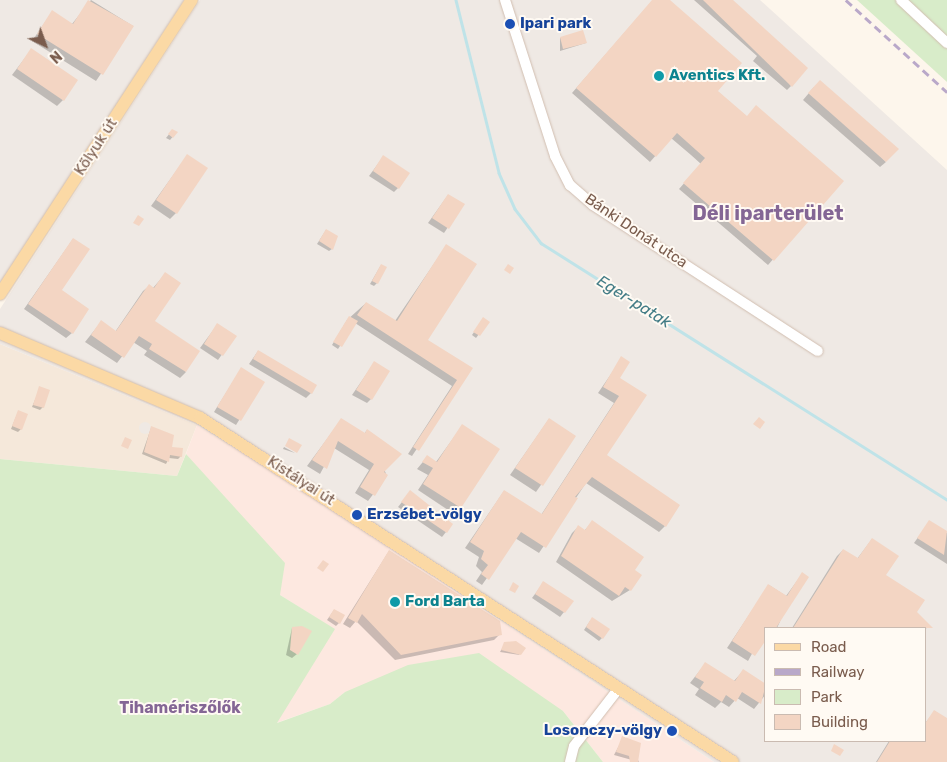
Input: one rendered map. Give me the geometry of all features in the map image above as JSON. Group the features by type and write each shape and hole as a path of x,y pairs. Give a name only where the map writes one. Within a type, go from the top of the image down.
{"main road":[{"name":"Kőlyuk út","path":"0,294 192,0"},
{"name":"Kistályai út","path":"0,333 137,388 200,418 733,762"}],"street":[{"name":"Bánki Donát utca","path":"505,0 555,156 570,185 593,205 818,351"},
{"path":"901,0 947,43"},
{"path":"570,762 574,746 619,688"}],"shaded area":[{"path":"0,0 184,0 0,286"},
{"path":"200,0 760,0 947,170 947,762 714,762 293,483 197,425 0,344 0,309"},
{"path":"0,344 197,425 177,476 0,459"},
{"path":"143,422 147,422 151,428 147,434 143,434 139,430 139,426"},
{"path":"197,425 293,483 714,762 603,762 563,711 345,692 330,704 276,723 334,629 280,595 186,454"}],"green space":[{"path":"857,0 947,0 947,82"},
{"path":"186,454 285,563 280,595 335,629 277,723 330,704 345,692 408,665 479,653 563,711 603,762 0,762 0,459 177,476"}],"building":[{"path":"88,0 134,26 103,75 37,34 52,10 73,24"},
{"path":"652,0 670,0 742,63 718,91 747,116 756,105 844,181 774,261 683,183 705,158 677,133 656,157 576,88"},
{"path":"703,0 733,0 808,68 792,87"},
{"path":"583,30 587,43 563,49 560,37"},
{"path":"31,48 78,80 64,101 17,69"},
{"path":"820,80 899,149 886,162 808,93"},
{"path":"172,129 178,132 173,138 168,134"},
{"path":"187,154 208,168 177,214 156,200"},
{"path":"383,155 410,173 399,189 373,171"},
{"path":"448,194 465,204 449,229 432,218"},
{"path":"138,215 144,219 139,226 133,223"},
{"path":"326,229 338,236 333,250 319,241"},
{"path":"73,238 90,249 62,290 89,309 73,334 28,304"},
{"path":"446,244 477,264 428,340 473,368 419,451 413,447 457,380 357,315 366,302 397,321"},
{"path":"381,264 387,267 378,284 372,281"},
{"path":"508,264 514,268 510,274 504,270"},
{"path":"165,272 181,283 155,321 200,351 186,372 149,349 152,344 139,336 124,358 91,335 101,320 116,331 149,284 154,288"},
{"path":"349,316 358,321 342,347 333,342"},
{"path":"483,317 490,322 480,336 473,332"},
{"path":"217,323 237,336 223,356 204,344"},
{"path":"258,350 317,385 312,394 253,359"},
{"path":"621,356 630,362 620,378 647,395 607,455 680,505 666,527 592,477 575,497 578,498 546,548 521,532 489,580 481,574 488,565 481,559 484,551 470,542 504,490 542,514 619,396 603,387"},
{"path":"374,361 390,371 372,400 356,390"},
{"path":"241,367 265,382 241,421 217,407"},
{"path":"39,386 50,390 44,408 33,405"},
{"path":"18,410 28,414 22,430 12,426"},
{"path":"759,417 765,422 760,429 753,424"},
{"path":"341,418 365,433 367,429 402,454 384,472 388,475 375,496 360,487 374,464 338,441 327,469 312,460"},
{"path":"549,418 576,436 543,486 515,468"},
{"path":"462,424 500,449 461,508 423,484 433,468 422,462 427,455 437,462"},
{"path":"151,426 174,435 172,447 183,448 182,457 170,455 169,462 144,452"},
{"path":"125,437 132,440 128,449 121,446"},
{"path":"289,438 302,445 297,453 285,446"},
{"path":"410,490 453,524 447,533 401,502"},
{"path":"592,520 644,557 635,570 642,575 631,591 625,587 619,596 561,556 578,525 585,530"},
{"path":"929,520 947,531 944,555 917,538"},
{"path":"872,538 899,556 886,575 925,600 917,612 933,628 794,627 843,549 858,558"},
{"path":"389,550 500,621 502,635 401,655 362,614 357,623 348,618"},
{"path":"323,560 329,564 323,572 317,568"},
{"path":"802,572 809,577 777,627 764,627 764,643 755,656 732,641 768,584 787,596"},
{"path":"543,581 574,601 565,613 535,594"},
{"path":"513,582 519,586 515,593 509,590"},
{"path":"334,609 345,615 340,624 329,617"},
{"path":"592,617 610,629 603,639 586,627"},
{"path":"302,626 312,631 298,655 290,650 292,627"},
{"path":"516,641 526,648 521,655 501,650 504,642"},
{"path":"705,662 735,681 743,669 764,683 761,704 742,692 736,702 726,695 722,702 700,688 704,682 695,677"},
{"path":"934,710 947,718 947,762 877,762 889,742 927,742 927,720"},
{"path":"622,736 641,743 638,762 630,762 629,756 616,752"},
{"path":"834,744 844,750 840,756 831,751"}],"waterway":[{"name":"Eger-patak","path":"456,0 499,173 515,209 541,243 947,500"}],"railway":[{"path":"846,0 947,92"}],"place":[{"name":"Ipari park","path":"510,24"},
{"name":"Aventics Kft.","path":"659,76"},
{"name":"Erzsébet-völgy","path":"357,515"},
{"name":"Ford Barta","path":"395,602"},
{"name":"Losonczy-völgy","path":"672,731"}],"district":[{"name":"Déli iparterület","path":"768,213"},
{"name":"Tihamériszőlők","path":"180,708"}]}
